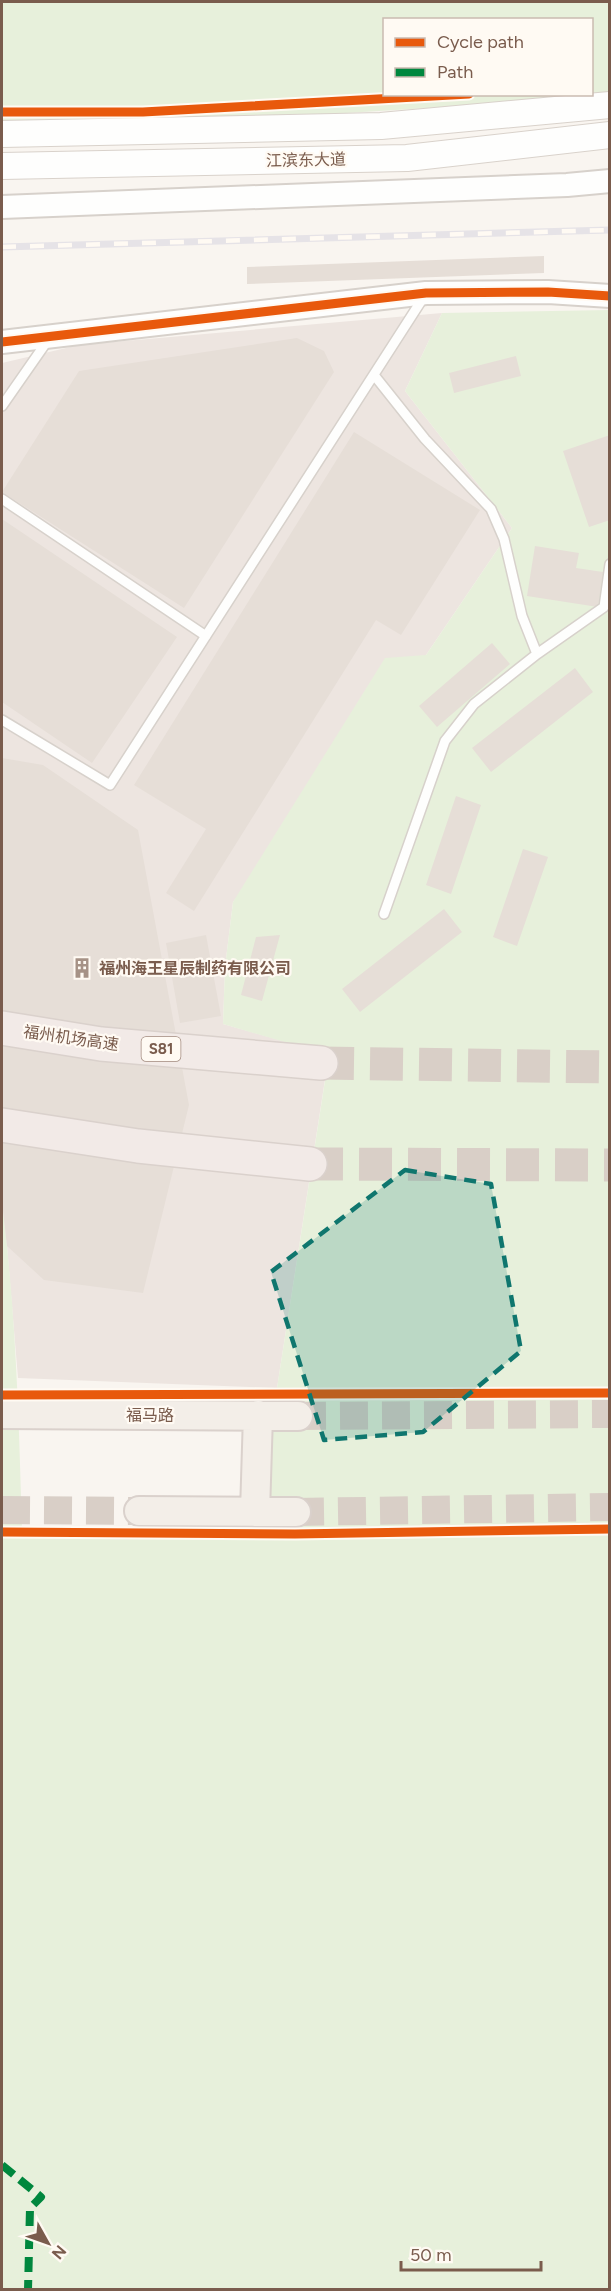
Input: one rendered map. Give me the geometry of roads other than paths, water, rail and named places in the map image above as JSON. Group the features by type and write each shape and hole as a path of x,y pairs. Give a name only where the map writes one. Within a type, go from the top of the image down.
{"highway":[{"name":"福州机场高速","path":"2,1028 100,1044 321,1064"},
{"path":"2,1125 138,1146 310,1164"}],"main road":[{"path":"2,134 381,126 609,105"},
{"name":"江滨东大道","path":"2,166 407,159 609,135"},
{"name":"福马路","path":"2,1414 298,1416"},
{"path":"255,1512 258,1415"},
{"path":"139,1511 296,1512"}],"street":[{"path":"2,207 555,186 609,181"},
{"path":"2,342 426,293 548,292 609,296"}],"lane":[{"path":"2,720 110,785 426,293"},
{"path":"4,400 51,335"},
{"path":"374,375 425,440 491,509 504,539 522,616 537,654"},
{"path":"2,499 206,636"},
{"path":"384,914 445,741 474,704 537,654 604,607 609,564"}],"tunnel":[{"path":"321,1063 610,1067"},
{"path":"310,1164 610,1165"},
{"path":"298,1416 610,1414"},
{"path":"296,1512 610,1507"},
{"path":"2,1510 139,1511"}],"railway":[{"path":"2,247 610,230"}],"place":[{"name":"福州海王星辰制药有限公司","path":"82,968"}]}
